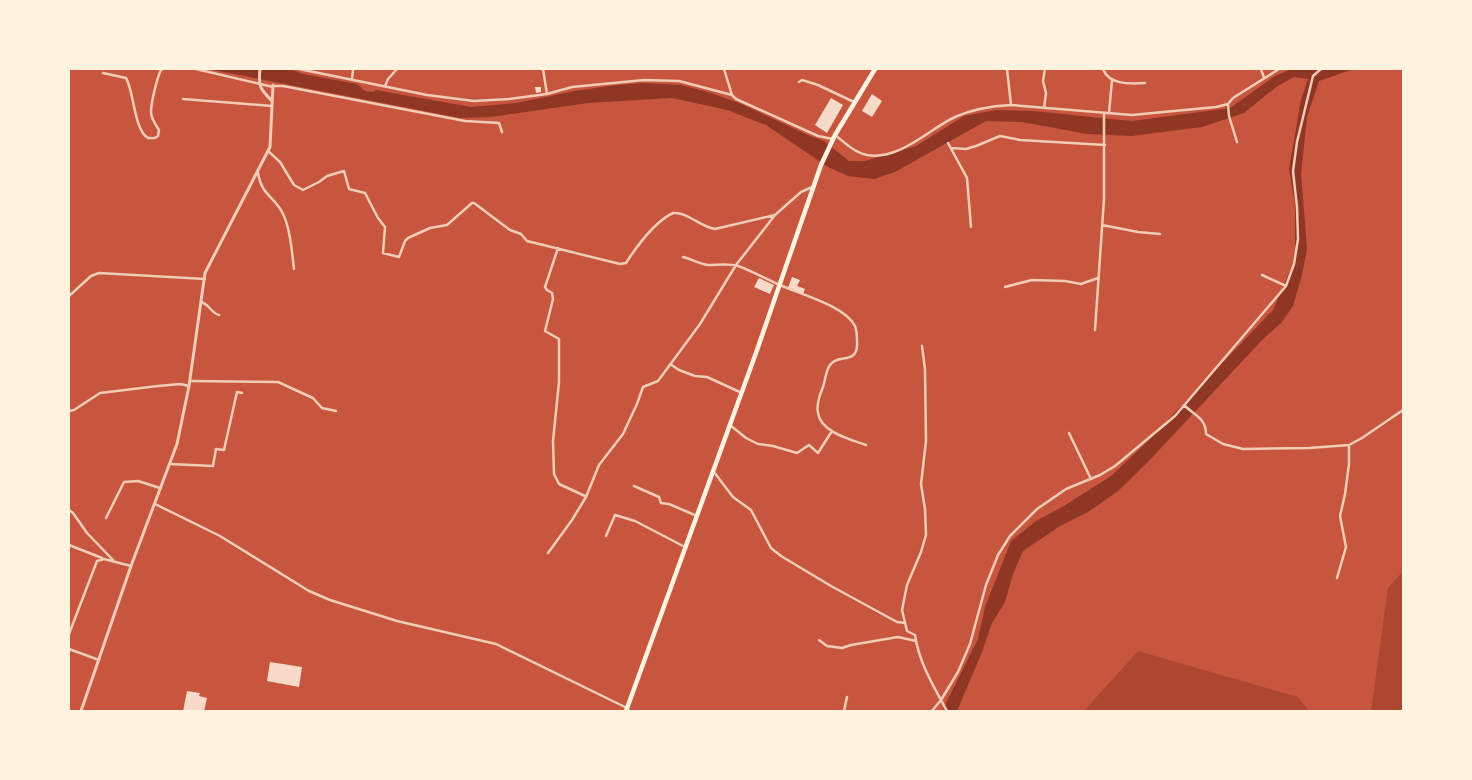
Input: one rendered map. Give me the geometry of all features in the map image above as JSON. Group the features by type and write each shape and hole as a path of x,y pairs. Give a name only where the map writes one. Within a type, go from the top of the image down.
{"main road":[{"path":"627,710 742,393 821,165 833,139 875,69"}],"street":[{"path":"103,73 126,78 129,83 133,106 141,132 148,138 156,138 159,130 151,113 158,76 163,69"},
{"path":"196,69 273,86 465,120 499,123 502,132"},
{"path":"260,69 259,82 272,104"},
{"path":"299,69 427,95 474,101 547,94 572,87 644,80 679,81 732,95 736,99 818,136 833,139 863,154 880,155 918,141 953,118 975,109 1011,105 1104,115 1109,113 1132,116 1216,107 1228,104 1279,69"},
{"path":"352,80 353,69"},
{"path":"385,86 396,69"},
{"path":"543,69 547,94"},
{"path":"724,69 732,95"},
{"path":"1007,69 1011,105"},
{"path":"1044,69 1043,81 1046,93 1044,108"},
{"path":"1103,69 1104,73 1112,80 1134,84 1145,83"},
{"path":"1261,69 1264,78"},
{"path":"932,711 958,672 970,644 986,586 998,555 1010,536 1037,509 1066,489 1091,479 1115,466 1175,416 1286,286 1294,264 1298,239 1293,171 1296,142 1313,76 1321,69"},
{"path":"799,82 802,80 818,85 854,102"},
{"path":"1109,113 1112,80"},
{"path":"81,711 131,566 177,444 190,381 205,273 270,147 273,86"},
{"path":"182,99 272,104"},
{"path":"1228,104 1229,116 1237,142"},
{"path":"1095,330 1104,199 1104,115"},
{"path":"951,148 971,148 1000,136 1020,140 1104,145"},
{"path":"948,143 967,178 972,227"},
{"path":"268,151 280,162 294,185 303,190 327,176 344,171 349,189 365,192 384,227 383,253 399,257 408,238 430,228 447,225 469,205 474,203 510,230 521,234 527,241 622,264 626,263 638,244 661,221 673,213 681,214 706,227 715,229 775,215"},
{"path":"257,172 260,185 282,211 287,226 294,269"},
{"path":"548,553 572,520 586,496 599,466 622,434 643,387 658,381 700,324 736,265 775,215 801,192 814,186"},
{"path":"1102,225 1160,234"},
{"path":"558,248 546,287 552,293 553,298 545,331 559,339 559,382 553,441 554,474 559,484 586,496"},
{"path":"683,256 705,265 736,265 779,285 825,303 847,317 855,325 858,347 856,352 853,356 836,361 830,365 819,398 817,412 821,423 832,431 866,445"},
{"path":"69,296 91,276 99,273 204,279"},
{"path":"1262,275 1286,286"},
{"path":"1005,287 1032,280 1065,281 1081,284 1098,278"},
{"path":"201,302 205,303 214,314 219,315"},
{"path":"922,346 926,441 921,484 925,509 926,535 907,585 902,610 907,631 915,635 926,671 947,711"},
{"path":"670,364 687,373 707,377 742,393"},
{"path":"190,381 278,382 313,398 322,408 336,411"},
{"path":"69,411 74,410 100,393 180,384 189,386"},
{"path":"170,464 213,466 216,450 224,450 236,392 242,393"},
{"path":"1184,405 1206,426 1206,434 1223,444 1243,449 1349,445 1403,410"},
{"path":"730,425 746,438 758,444 797,453 809,445 818,454 832,431"},
{"path":"1069,434 1091,479"},
{"path":"1337,578 1346,547 1340,516 1349,464 1349,445"},
{"path":"713,471 733,496 751,510 771,548 780,556 896,622 905,623"},
{"path":"106,518 124,482 138,481 160,488"},
{"path":"634,486 659,497 661,503 669,504 697,516"},
{"path":"155,504 220,536 309,591 330,600 396,621 496,644 627,710"},
{"path":"69,510 74,513 87,533 114,561"},
{"path":"606,536 615,515 635,521 685,547"},
{"path":"69,545 104,559 131,566"},
{"path":"69,634 96,563 99,559 104,559"},
{"path":"819,640 827,646 842,648 898,637 916,641"},
{"path":"69,649 99,660"},
{"path":"844,711 846,697"}],"shaded area":[{"path":"208,69 290,69 303,74 357,84 365,91 373,92 376,90 471,107 516,103 609,86 642,83 681,85 739,103 824,141 849,161 865,161 916,146 964,116 996,110 1033,111 1132,121 1230,108 1275,76 1291,69 1354,69 1319,81 1307,117 1301,174 1307,248 1293,306 1282,322 1263,339 1146,464 1118,491 1088,512 1060,526 1023,551 1013,574 1005,602 992,623 957,711 942,711 978,639 985,607 1011,541 1036,521 1064,506 1111,476 1147,442 1273,310 1292,266 1295,253 1295,204 1289,169 1301,100 1308,79 1294,77 1276,87 1244,113 1202,127 1132,136 1087,134 1022,122 986,121 895,172 874,179 848,176 828,167 766,125 727,110 672,98 588,103 491,117 460,118"},
{"path":"1403,571 1403,711 1371,711 1388,588"},
{"path":"1138,651 1298,697 1309,711 1084,711"}],"building":[{"path":"535,87 541,87 541,92 536,93"},
{"path":"872,94 882,101 872,117 862,111"},
{"path":"831,98 843,105 827,133 815,125"},
{"path":"792,277 800,280 797,286 805,289 803,294 788,288"},
{"path":"759,278 774,285 770,294 754,287"},
{"path":"270,662 302,667 299,687 267,681"},
{"path":"187,691 200,693 199,696 207,698 204,711 183,711"}]}
